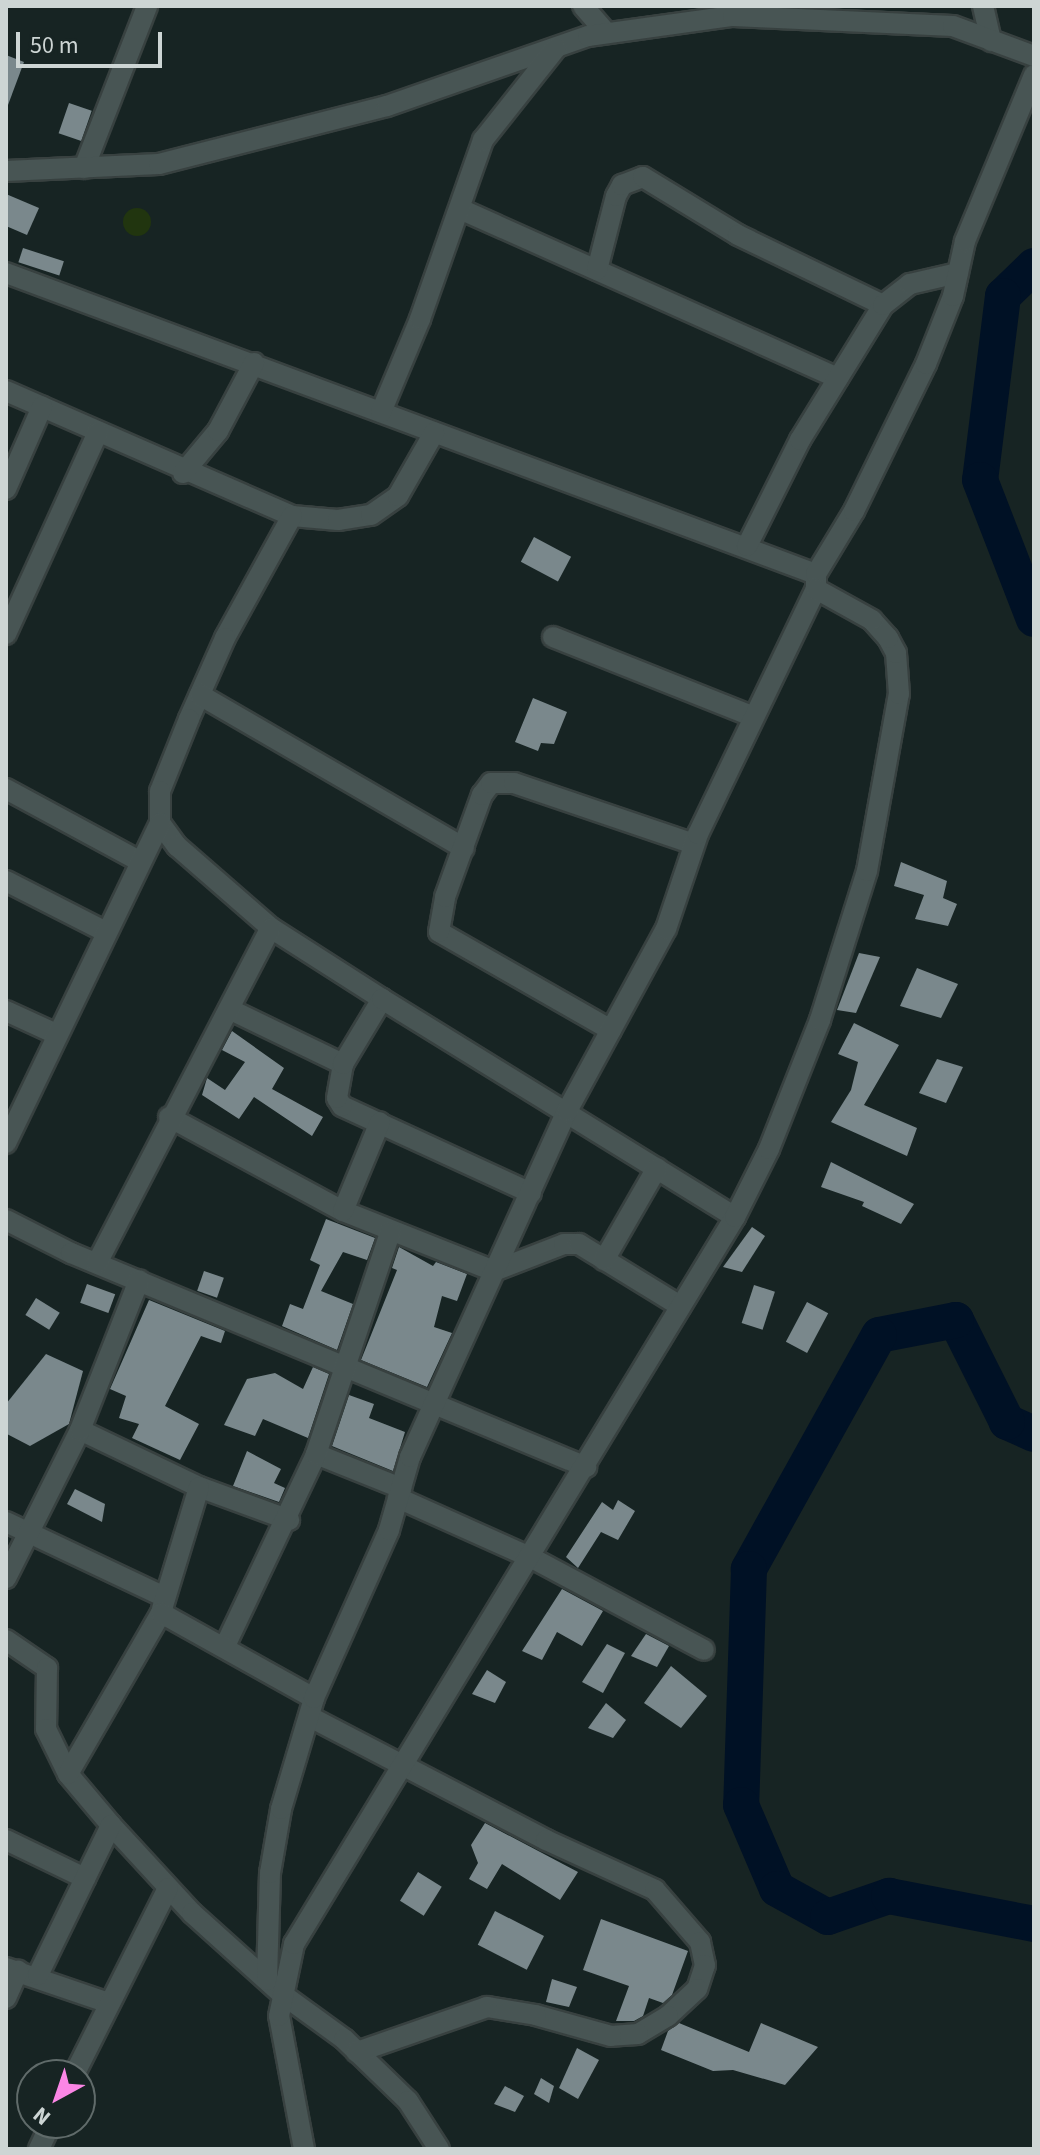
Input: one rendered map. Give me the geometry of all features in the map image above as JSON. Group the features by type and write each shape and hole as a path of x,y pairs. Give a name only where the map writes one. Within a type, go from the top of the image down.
{"street":[{"path":"84,168 147,6"},
{"path":"583,6 606,32"},
{"path":"983,6 991,41"},
{"path":"6,171 159,164 387,106 606,32 733,16 953,26 1034,56"},
{"path":"381,412 460,209 483,140 556,48"},
{"path":"304,2149 281,2040 275,1987 270,1873 281,1809 313,1708 433,1404 567,1111 666,929 694,844 752,716 926,364 958,273 965,241 1034,75"},
{"path":"597,270 616,196 622,185 643,177 738,235 883,305"},
{"path":"460,209 838,378"},
{"path":"6,273 747,546 816,582 872,620 896,653 899,694 862,886 820,1020 769,1149 735,1217 586,1467 294,1944 275,1987"},
{"path":"747,546 838,378 883,305 910,284 958,273"},
{"path":"183,473 218,431 254,363"},
{"path":"6,391 183,473 292,516 338,520 371,515 398,496 434,433"},
{"path":"6,489 42,407"},
{"path":"7,628 98,432"},
{"path":"6,1143 11,1120 160,823 160,791 200,695 292,516"},
{"path":"553,637 752,716"},
{"path":"200,695 464,848"},
{"path":"611,1030 442,938 436,924 491,783 514,783 694,844"},
{"path":"6,789 141,862"},
{"path":"160,823 177,846 271,928 434,1035 567,1111 735,1217"},
{"path":"6,881 106,932"},
{"path":"97,1263 169,1117 271,928"},
{"path":"382,999 343,1064 337,1098 380,1122 531,1193"},
{"path":"229,1009 343,1064"},
{"path":"6,1011 56,1034"},
{"path":"169,1117 390,1233 494,1271 572,1243 680,1306"},
{"path":"343,1211 380,1122"},
{"path":"604,1260 657,1168"},
{"path":"6,1220 97,1263 586,1467"},
{"path":"225,1646 289,1520 316,1454 318,1435 345,1367 390,1233"},
{"path":"6,1578 80,1430 139,1280"},
{"path":"80,1430 199,1487 289,1520"},
{"path":"316,1454 530,1557 704,1650"},
{"path":"68,1774 163,1605 199,1487"},
{"path":"6,1522 163,1605 313,1708 402,1763 546,1840 655,1890 700,1942 705,1965 697,1989 668,2016 638,2034 611,2036 536,2015 487,2007 357,2052"},
{"path":"6,1640 47,1668 46,1729 68,1774 111,1825 168,1888 275,1987 357,2052 408,2101 439,2149"},
{"path":"6,1998 85,1878 111,1825"},
{"path":"6,1840 85,1878"},
{"path":"82,2059 168,1888"},
{"path":"21,1971 109,2003"}],"green space":[{"path":"137,208 147,212 151,222 147,232 137,236 127,232 123,222 127,212"}],"building":[{"path":"6,55 24,62 8,105 6,105"},
{"path":"69,103 92,111 81,141 59,133"},
{"path":"6,194 39,208 27,235 6,226"},
{"path":"23,248 64,261 59,276 18,262"},
{"path":"534,537 571,557 558,581 521,562"},
{"path":"533,698 567,712 554,744 541,743 538,751 515,742"},
{"path":"901,862 947,881 943,898 957,904 948,926 915,919 924,895 894,886"},
{"path":"859,953 880,957 856,1013 837,1010"},
{"path":"917,968 958,984 941,1018 900,1006"},
{"path":"854,1023 899,1045 864,1105 917,1128 907,1156 831,1122 851,1090 858,1062 838,1054"},
{"path":"232,1031 284,1068 272,1089 323,1117 312,1136 254,1097 239,1119 202,1095 207,1078 225,1090 245,1062 222,1050"},
{"path":"937,1059 963,1067 946,1103 919,1093"},
{"path":"831,1162 914,1204 901,1224 862,1206 864,1202 821,1187"},
{"path":"326,1219 375,1238 367,1260 343,1252 321,1291 353,1304 337,1350 282,1326 290,1304 303,1309 320,1265 310,1260"},
{"path":"752,1227 765,1236 742,1272 723,1267"},
{"path":"399,1247 433,1266 436,1262 467,1274 457,1301 442,1296 434,1327 452,1333 427,1387 361,1360 397,1270 392,1268"},
{"path":"204,1271 224,1278 217,1298 197,1291"},
{"path":"87,1284 115,1294 108,1313 80,1303"},
{"path":"754,1285 775,1292 763,1330 742,1323"},
{"path":"36,1298 60,1313 49,1330 25,1315"},
{"path":"149,1300 225,1331 221,1343 201,1336 165,1406 199,1424 180,1460 132,1438 139,1424 119,1418 126,1396 110,1389"},
{"path":"807,1302 828,1313 807,1353 786,1342"},
{"path":"46,1354 83,1371 69,1424 30,1446 7,1434 6,1404"},
{"path":"313,1367 329,1374 308,1438 263,1419 255,1436 224,1425 247,1379 275,1373 303,1389"},
{"path":"349,1395 374,1404 369,1418 405,1432 393,1471 332,1446"},
{"path":"247,1451 281,1469 274,1483 285,1488 279,1502 233,1486"},
{"path":"75,1489 105,1504 102,1522 67,1504"},
{"path":"618,1500 635,1511 618,1540 601,1532 578,1568 566,1557 602,1502 613,1510"},
{"path":"562,1589 603,1611 582,1646 557,1632 542,1660 522,1651"},
{"path":"646,1634 669,1646 657,1667 631,1656"},
{"path":"607,1644 625,1653 603,1693 582,1682"},
{"path":"671,1666 707,1696 681,1728 644,1703"},
{"path":"487,1670 506,1682 495,1703 472,1694"},
{"path":"606,1703 626,1720 613,1738 588,1728"},
{"path":"485,1823 578,1872 560,1900 502,1864 487,1889 469,1879 478,1863 471,1845"},
{"path":"418,1872 442,1887 424,1916 400,1901"},
{"path":"495,1911 544,1936 527,1970 478,1945"},
{"path":"601,1919 688,1951 672,1995 663,2003 649,1998 643,2016 634,2021 616,2021 629,1986 583,1970"},
{"path":"552,1979 577,1987 569,2007 546,2002"},
{"path":"679,2023 749,2052 761,2023 818,2047 785,2085 733,2070 713,2071 661,2050 668,2031"},
{"path":"577,2048 599,2060 578,2099 559,2088"},
{"path":"541,2078 554,2086 549,2103 534,2094"},
{"path":"505,2086 524,2096 515,2112 494,2104"}],"waterway":[{"path":"1034,266 1003,296 980,480 1034,619"},
{"path":"1034,1434 1007,1422 956,1320 879,1335 749,1569 741,1805 777,1889 828,1917 889,1896 1034,1924"}]}
